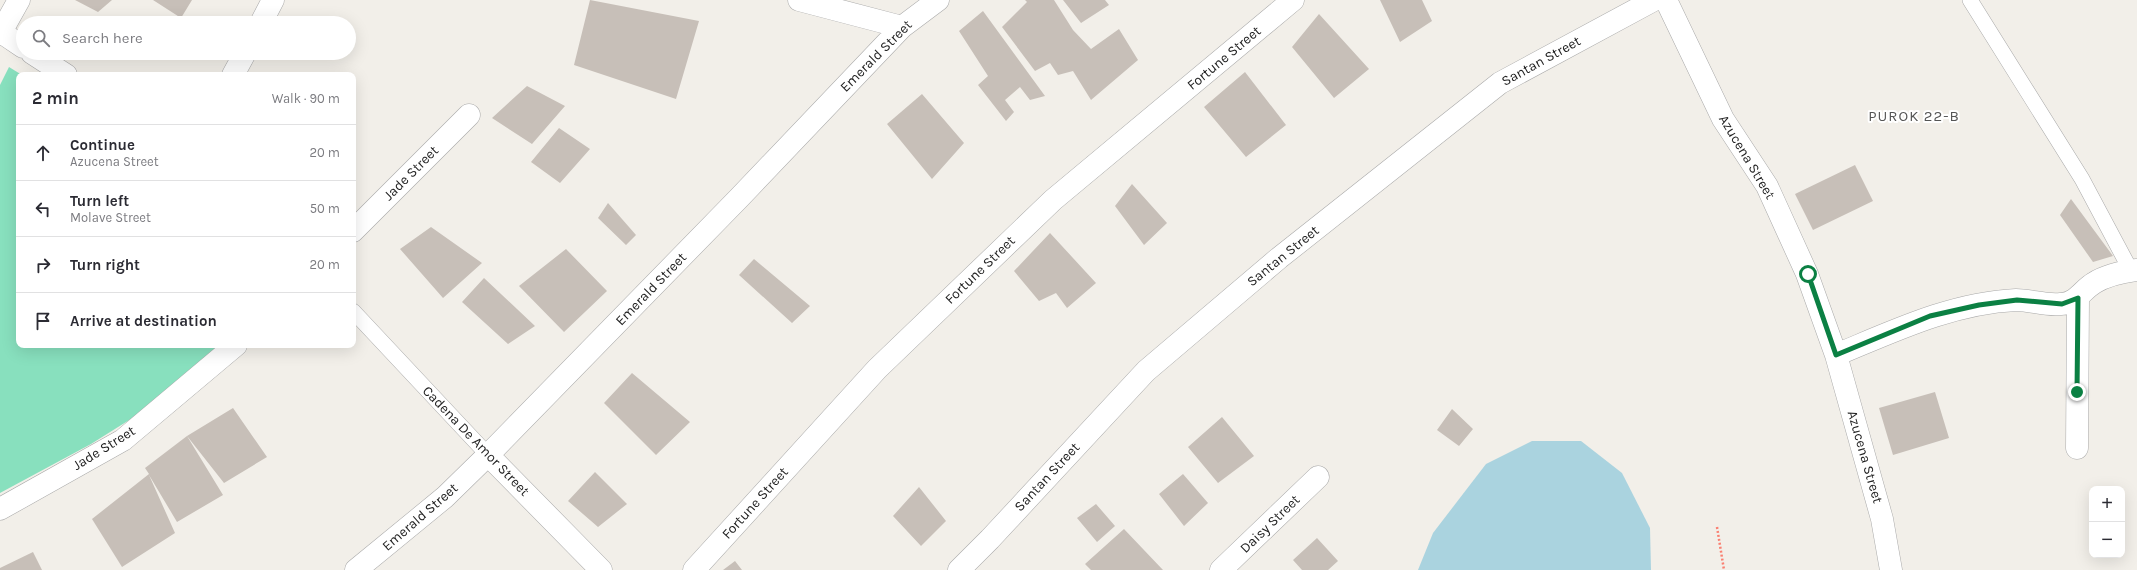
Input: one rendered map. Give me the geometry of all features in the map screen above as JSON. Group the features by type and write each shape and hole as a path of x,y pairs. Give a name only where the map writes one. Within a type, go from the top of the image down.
{"street":[{"path":"16,43 0,33 19,0"},
{"path":"265,16 273,0"},
{"path":"799,0 902,27"},
{"name":"Emerald Street","path":"356,570 445,497 488,455 734,204 902,27 938,0"},
{"name":"Fortune Street","path":"694,570 877,369 1047,206 1293,0"},
{"name":"Santan Street","path":"959,570 990,539 1146,372 1279,258 1500,83 1654,0"},
{"name":"Azucena Street","path":"1666,0 1723,119 1767,186 1808,274 1836,355 1882,519 1891,570"},
{"path":"43,60 61,72"},
{"path":"235,72 241,60"},
{"name":"Jade Street","path":"356,228 469,115"},
{"path":"1836,355 1930,316 1979,305 2017,300 2062,304 2078,298 2092,284 2112,274 2134,271"},
{"path":"2077,448 2078,298"},
{"name":"Jade Street","path":"0,509 123,440 232,348"},
{"name":"Cadena De Amor Street","path":"488,455 601,570"},
{"name":"Daisy Street","path":"1221,570 1318,477"}],"lane":[{"path":"1970,0 2082,179 2134,271"},
{"name":"Cadena De Amor Street","path":"356,314 488,455"}],"path":[{"path":"1717,527 1724,570"}],"green space":[{"path":"9,67 17,72 16,348 222,348 142,412 91,444 0,493 0,85"}],"water":[{"path":"1532,441 1581,441 1622,473 1650,528 1651,570 1418,570 1433,533 1486,464"}],"building":[{"path":"75,0 112,0 98,12"},
{"path":"153,0 192,0 182,16 178,16"},
{"path":"590,0 699,21 676,99 574,65"},
{"path":"1025,0 1054,0 1073,30 1091,49 1119,29 1138,60 1091,100 1073,71 1058,75 1050,63 1035,71 1002,27 1027,2"},
{"path":"1063,0 1105,0 1109,5 1081,23"},
{"path":"1380,0 1422,0 1432,21 1400,42"},
{"path":"983,11 1045,96 1030,100 1020,87 1005,100 1014,112 1006,121 978,85 988,76 959,31"},
{"path":"1319,14 1369,69 1334,98 1292,47"},
{"path":"1245,72 1286,125 1246,157 1204,107"},
{"path":"527,86 565,106 532,144 492,118"},
{"path":"922,94 964,143 932,179 887,124"},
{"path":"559,128 590,149 560,183 531,162"},
{"path":"1855,165 1873,201 1813,230 1795,194"},
{"path":"1132,184 1167,223 1144,245 1115,206"},
{"path":"2071,199 2113,256 2093,262 2060,215"},
{"path":"608,203 636,235 626,245 598,218"},
{"path":"431,227 482,263 443,298 400,249"},
{"path":"1050,233 1096,283 1067,308 1056,293 1039,301 1014,271"},
{"path":"566,249 607,291 564,332 519,286"},
{"path":"754,259 810,306 792,323 739,275"},
{"path":"484,278 535,326 508,344 462,302"},
{"path":"632,373 690,422 656,455 604,403"},
{"path":"1935,392 1949,438 1893,455 1879,408"},
{"path":"233,408 267,457 224,483 187,436"},
{"path":"1452,409 1473,429 1459,446 1437,430"},
{"path":"1222,417 1254,456 1218,483 1188,447"},
{"path":"187,436 223,495 177,522 149,475 175,533 122,567 92,519 149,474 145,468"},
{"path":"595,472 627,504 598,527 568,501"},
{"path":"1183,474 1208,503 1184,526 1159,494"},
{"path":"919,487 946,521 921,546 893,516"},
{"path":"1096,504 1115,526 1097,542 1077,518"},
{"path":"1124,529 1163,570 1091,570 1085,564"},
{"path":"1317,538 1338,561 1328,570 1302,570 1293,560"},
{"path":"33,552 42,570 0,570 0,568"},
{"path":"735,561 742,570 723,570"}],"district":[{"name":"PUROK 22-B","path":"1914,116"}],"route":[{"path":"1808,274 1836,355 1930,316 1979,305 2017,300 2062,304 2078,298 2077,392"}]}
